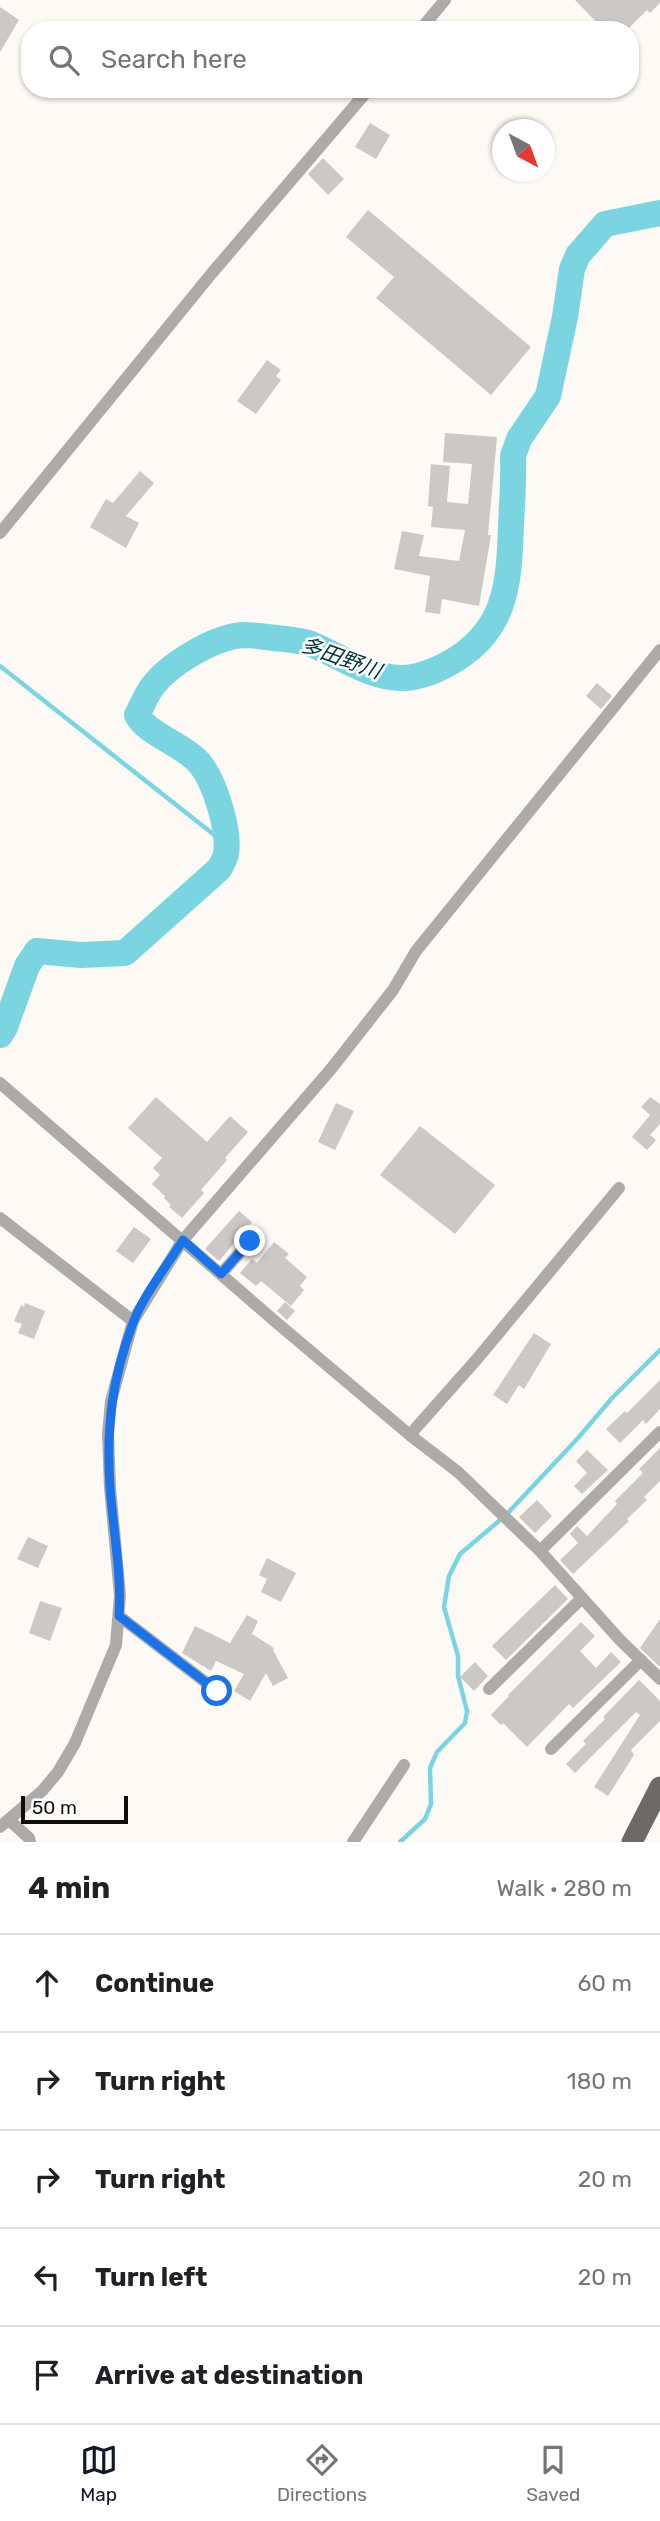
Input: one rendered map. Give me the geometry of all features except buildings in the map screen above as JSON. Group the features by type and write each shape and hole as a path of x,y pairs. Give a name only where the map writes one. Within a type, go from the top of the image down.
{"main road":[{"path":"632,1842 660,1787"}],"street":[{"path":"428,21 445,0"},
{"path":"0,533 212,273 361,98"},
{"path":"30,1842 29,1838 5,1824 43,1791 58,1772 75,1743 116,1645 120,1595 108,1434 111,1401 134,1321 183,1240 331,1069 393,990 416,951 660,650"},
{"path":"0,1083 411,1436 458,1472 540,1551 660,1679"},
{"path":"411,1436 619,1188"},
{"path":"0,1217 134,1321"},
{"path":"221,1274 250,1241"},
{"path":"540,1551 660,1432"},
{"path":"489,1689 582,1598"},
{"path":"119,1616 217,1691"},
{"path":"551,1749 641,1660"},
{"path":"353,1842 404,1765"}],"waterway":[{"name":"多田野川","path":"0,1035 27,966 37,951 81,955 125,953 219,869 224,860 227,844 224,820 206,773 195,758 149,728 137,715 152,687 169,669 206,646 231,637 248,635 305,642 365,670 388,677 406,678 446,665 481,638 492,623 505,588 510,548 513,456 519,439 548,396 572,269 578,255 605,224 660,213"},
{"path":"0,666 227,845"},
{"path":"400,1842 425,1819 431,1804 430,1768 437,1752 465,1723 467,1711 458,1676 458,1656 444,1607 449,1576 460,1554 506,1515 613,1397 660,1350"}],"route":[{"path":"217,1691 119,1616 120,1595 108,1434 111,1401 134,1321 183,1240 221,1274 250,1241"}]}
